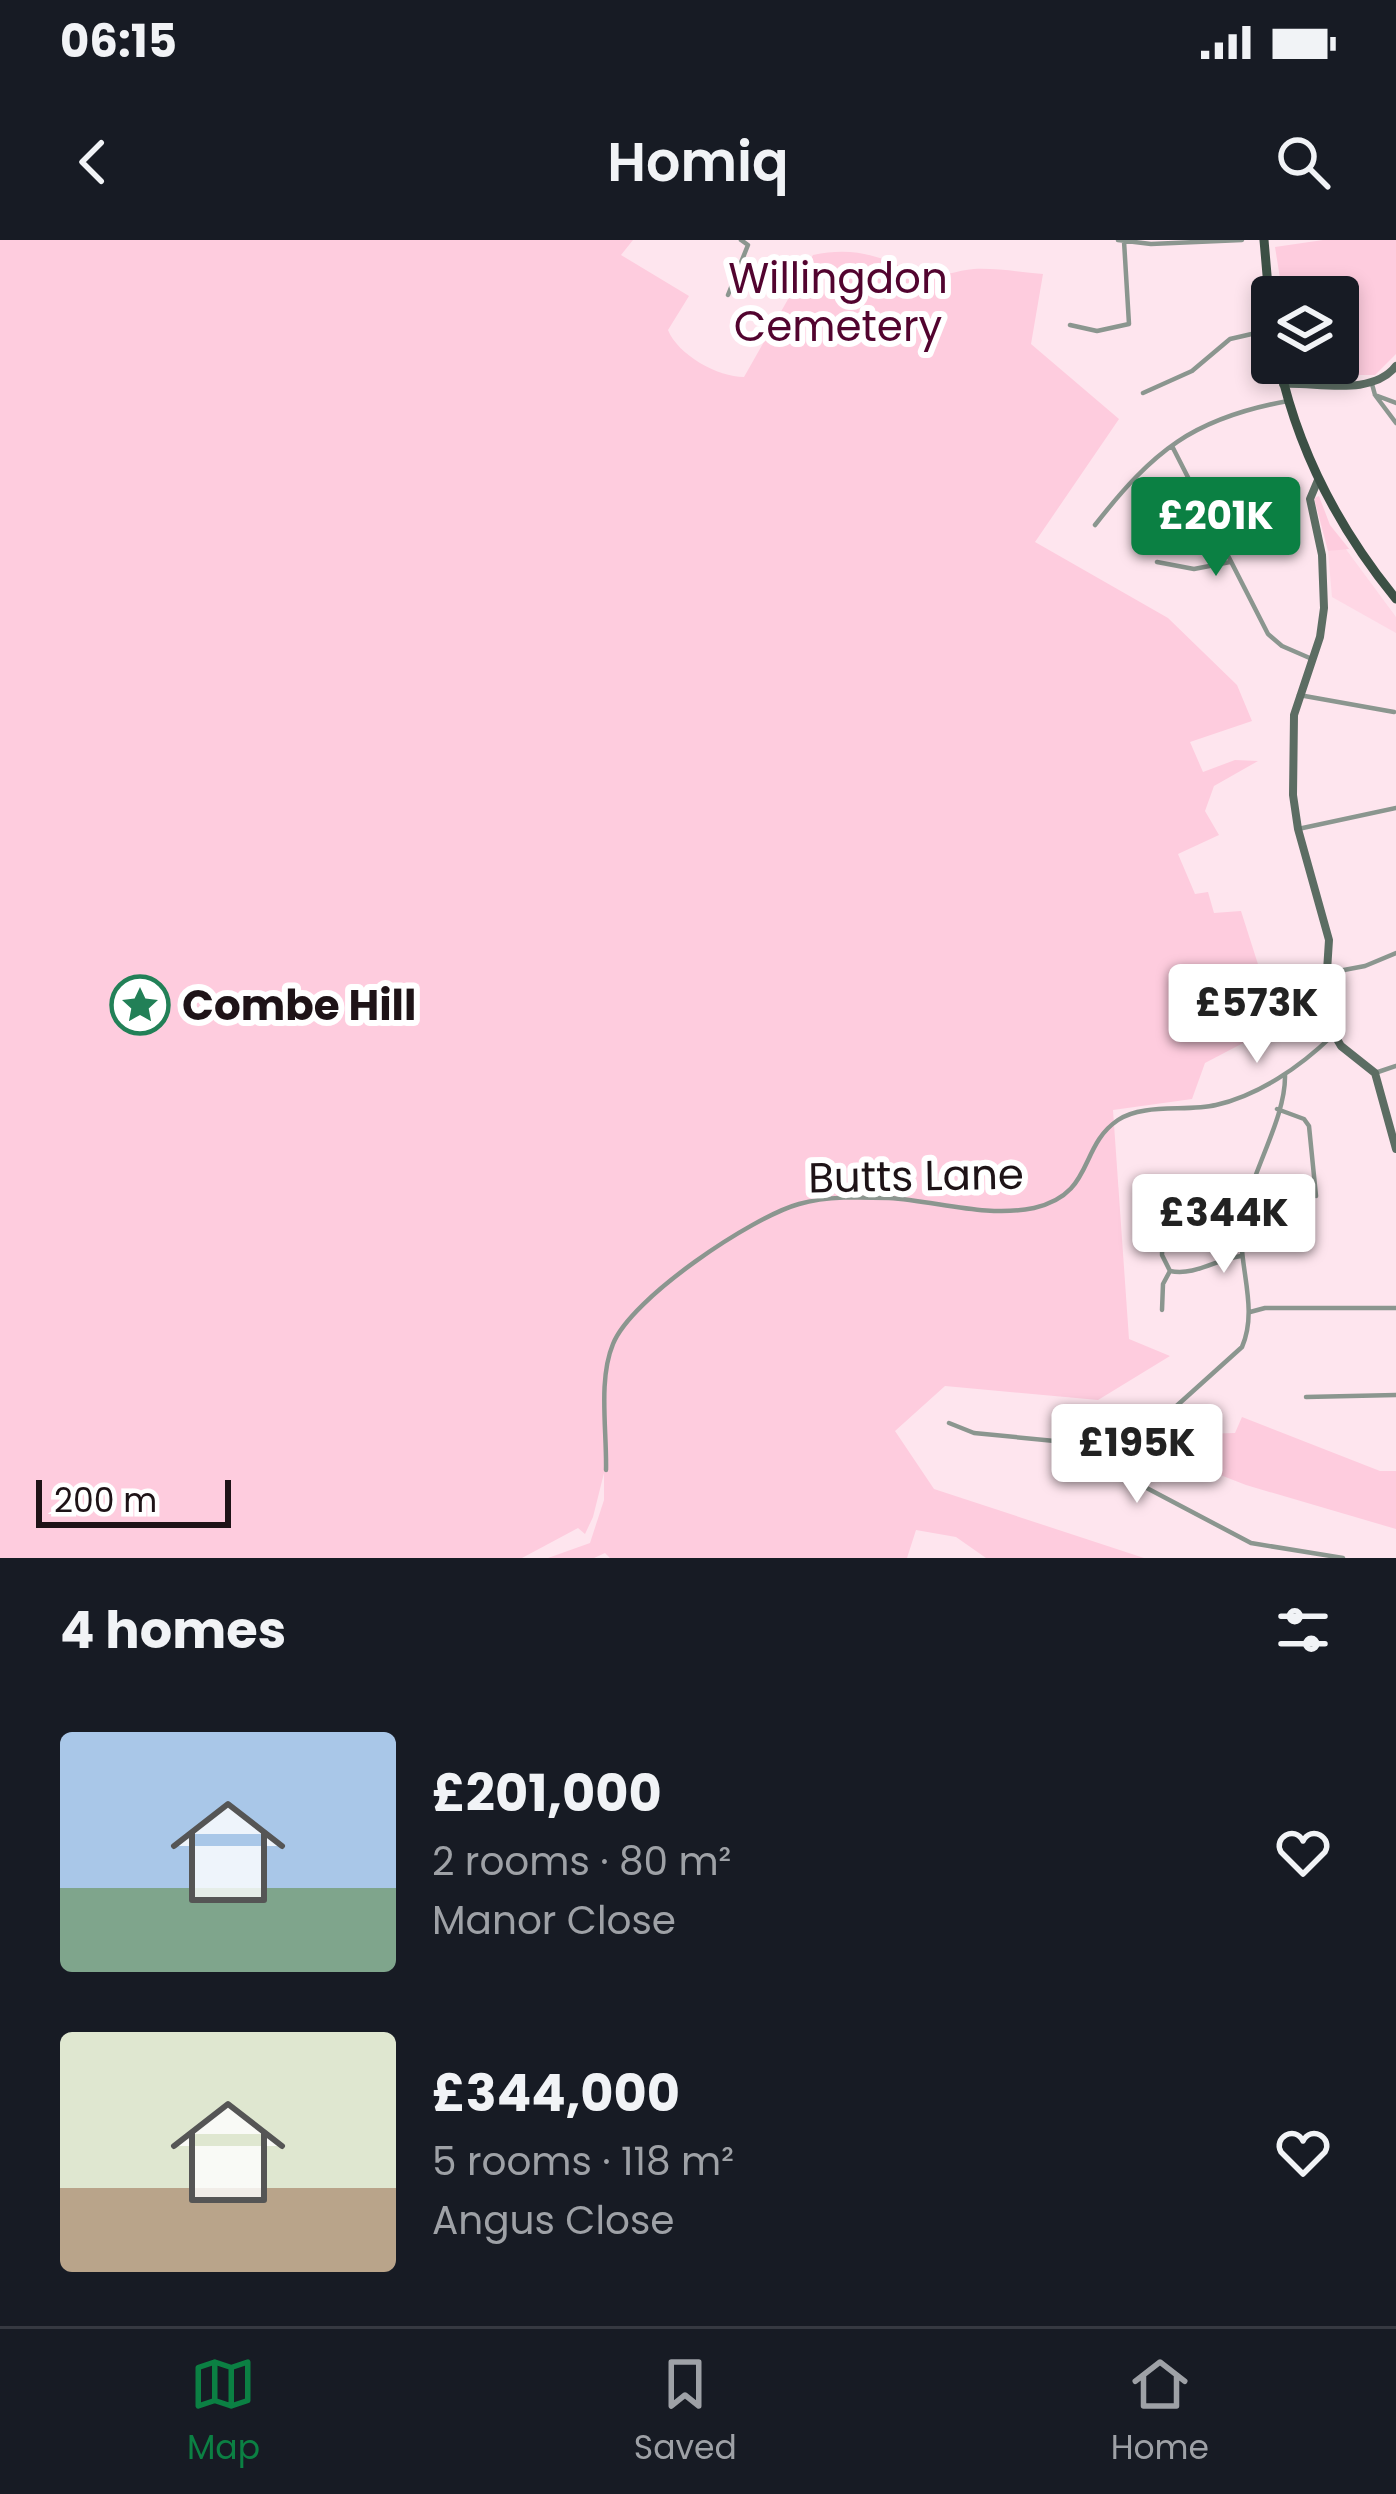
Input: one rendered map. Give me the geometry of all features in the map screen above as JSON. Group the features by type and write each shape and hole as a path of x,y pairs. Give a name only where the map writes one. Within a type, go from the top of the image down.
{"main road":[{"path":"1264,240 1267,276"},
{"path":"1283,384 1318,481 1396,599"}],"street":[{"path":"728,295 748,245 741,240"},
{"path":"1070,325 1097,331 1130,324 1121,240 1242,240"},
{"path":"1143,393 1192,371 1230,339 1251,335"},
{"path":"1359,384 1391,380 1396,366"},
{"path":"1372,384 1396,423"},
{"path":"1375,395 1396,404"},
{"path":"1095,525 1153,457 1208,423 1288,401"},
{"path":"1172,446 1268,634 1312,659"},
{"path":"1318,481 1310,499 1325,578 1320,637 1298,695 1291,765 1298,829 1328,940 1324,1017 1332,1036 1376,1072 1395,1144"},
{"path":"1157,562 1194,569 1230,562"},
{"path":"1298,695 1394,712"},
{"path":"1298,829 1396,808"},
{"path":"1328,973 1365,966 1396,953"},
{"name":"Butts Lane","path":"606,1470 608,1362 620,1328 641,1304 742,1231 776,1212 826,1199 892,1198 1012,1211 1035,1208 1073,1190 1104,1131 1121,1117 1215,1105 1285,1075 1332,1036"},
{"path":"1376,1072 1396,1066"},
{"path":"949,1423 974,1433 1111,1451 1132,1446 1242,1347 1250,1330 1250,1312 1241,1256 1242,1222 1285,1075"},
{"path":"1277,1109 1310,1126 1316,1196"},
{"path":"1163,1207 1162,1255 1171,1271"},
{"path":"1171,1271 1196,1271 1241,1256"},
{"path":"1162,1310 1163,1284 1171,1271"},
{"path":"1250,1312 1396,1308"},
{"path":"1306,1397 1396,1395"},
{"path":"1129,1469 1132,1446"},
{"path":"1111,1451 1141,1486 1251,1543 1343,1558"}],"shaded area":[{"path":"1345,548 1396,617 1396,633 1332,597 1328,551"}],"green space":[{"name":"Willingdon Cemetery","path":"0,240 633,240 621,255 689,296 668,330 680,348 700,363 744,377 813,255 873,256 924,277 974,269 1043,274 1031,344 1119,419 1035,542 1168,618 1237,685 1252,721 1190,742 1203,772 1235,760 1258,761 1214,786 1205,811 1219,835 1178,854 1195,894 1208,892 1214,913 1241,911 1271,1005 1266,1031 1205,1063 1192,1099 1113,1110 1129,1339 1170,1356 1098,1400 945,1386 895,1431 934,1489 1144,1558 986,1558 956,1537 916,1530 907,1558 610,1558 605,1553 594,1558 548,1558 590,1543 604,1500 604,1473 585,1534 578,1528 522,1558 0,1558"},
{"path":"1323,240 1396,240 1396,354 1375,375 1359,375 1359,276 1280,276 1275,247"},
{"path":"1319,496 1330,525 1358,560 1349,549 1328,551 1314,498"},
{"path":"1242,1417 1380,1471 1396,1471 1396,1529 1246,1485 1192,1464 1200,1434 1235,1433"}],"place":[{"name":"Combe Hill","path":"140,1005"}]}
